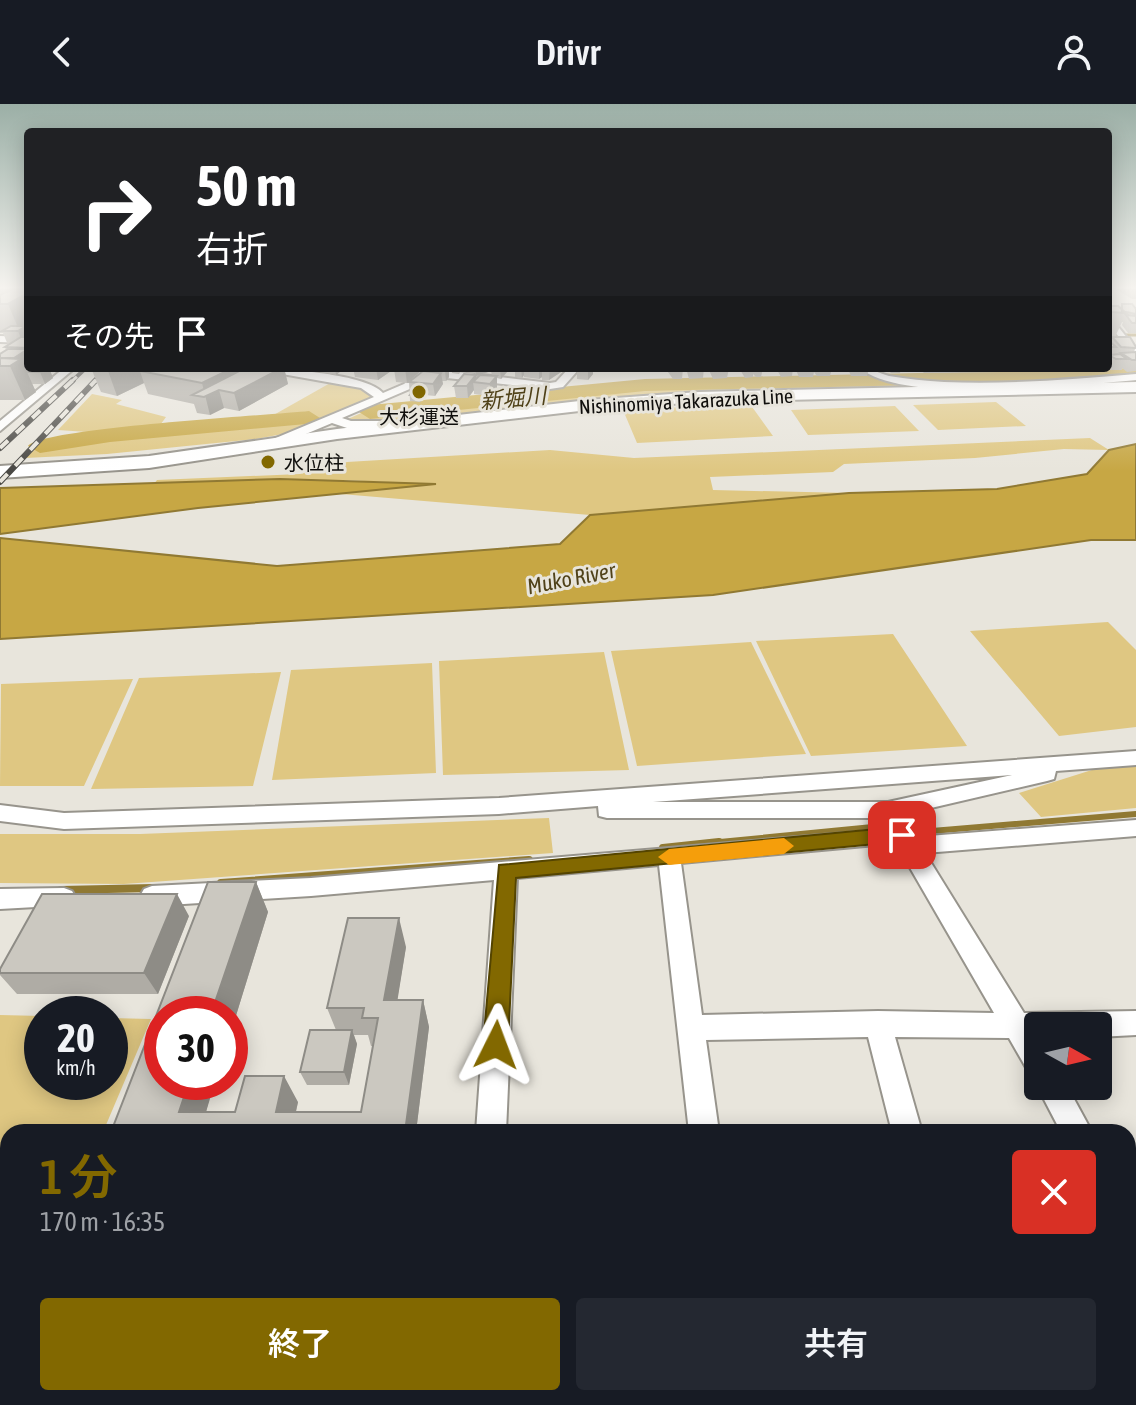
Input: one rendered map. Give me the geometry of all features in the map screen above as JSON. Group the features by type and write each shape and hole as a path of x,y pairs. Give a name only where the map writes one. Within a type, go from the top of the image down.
{"main road":[{"name":"Nishinomiya Takarazuka Line","path":"5,472 149,462 275,443 588,405 699,397 1136,387"}],"street":[{"path":"0,427 65,372"},
{"path":"280,372 364,385 379,396"},
{"path":"275,443 335,420 379,396 408,386 426,372"},
{"path":"444,372 550,386 559,385 570,372"},
{"path":"871,374 1010,388 1136,377"},
{"path":"335,420 350,425 415,425"},
{"path":"0,813 64,821 499,806 1136,758"},
{"path":"499,806 571,810 888,810 978,792 1087,762"},
{"path":"888,810 905,840 1024,1014"},
{"path":"126,898 506,871 887,836 928,845 1136,828"},
{"path":"669,857 703,1124"},
{"path":"491,1124 506,871"},
{"path":"0,899 95,898"},
{"path":"690,1028 878,1023 1024,1026"},
{"path":"878,1023 905,1124"},
{"path":"1112,1024 1136,1023"},
{"path":"1059,1100 1072,1124"}],"shaded area":[{"path":"872,379 919,384 923,388 740,393 457,419 348,419 370,409 624,384"},
{"path":"332,382 372,392 373,399 299,431 256,439 107,454 25,458 36,448 313,417 263,421"},
{"path":"92,394 122,400 116,404 166,417 158,428 145,430 58,430"},
{"path":"996,402 1026,426 938,430 913,405"},
{"path":"750,404 773,436 637,443 623,410"},
{"path":"895,406 919,431 808,435 791,410"},
{"path":"1090,438 1109,450 1064,449 975,458 844,464 833,472 710,477 713,490 849,493 590,515 341,494 428,484 344,480 154,484 157,480 300,474 347,462 550,450 634,458"},
{"path":"1108,622 1136,650 1136,727 1059,736 970,631"},
{"path":"893,634 967,746 811,756 756,641"},
{"path":"751,642 806,754 637,766 611,651"},
{"path":"604,652 629,770 443,775 439,661"},
{"path":"432,663 436,773 272,780 291,670"},
{"path":"281,672 253,786 91,789 139,678"},
{"path":"133,679 84,786 0,786 1,684"},
{"path":"1136,766 1136,808 1041,817 1019,793 1095,769"},
{"path":"549,818 553,853 124,884 0,883 0,834 140,834"},
{"path":"0,1015 24,1016 24,1100 117,1100 106,1124 0,1124"},
{"path":"128,1018 144,1019 144,1035 128,1073"}],"water":[{"name":"Muko River","path":"1136,444 1136,540 1091,540 713,595 0,639 0,538 277,566 560,544 590,515 849,493 997,489 1087,474 1109,450"},
{"path":"280,479 436,484 198,508 0,534 0,488"}],"building":[{"path":"7,350 24,350 14,358 0,358 0,354"},
{"path":"1136,352 1136,360 1121,353"},
{"path":"1120,354 1127,359 1116,359 1112,355"},
{"path":"0,358 21,359 10,366 0,366"},
{"path":"145,372 225,372 202,383"},
{"path":"237,372 274,372 234,393 219,390 204,397 192,395"},
{"path":"422,372 441,373 433,384 409,382"},
{"path":"464,374 476,375 467,386 454,386"},
{"path":"480,375 497,376 490,384 473,382"},
{"path":"416,389 425,390 419,396 410,395"},
{"path":"208,882 256,882 217,996 164,996"},
{"path":"42,894 177,894 144,973 0,973"},
{"path":"348,918 399,918 384,1000 423,1000 406,1124 114,1124 123,1100 128,1100 128,1088 144,1047 144,1100 183,1100 179,1112 235,1112 238,1100 248,1100 248,1076 284,1076 276,1112 361,1112 378,1018 362,1018 364,1008 327,1008"},
{"path":"310,1030 352,1030 344,1072 300,1072"}],"waterway":[{"name":"新堀川","path":"370,412 645,385 802,379 1136,374"},
{"name":"新堀川","path":"40,446 110,435 309,418"},
{"path":"908,827 920,832 1136,814"},
{"path":"714,842 883,826"},
{"path":"663,848 714,842"},
{"path":"699,844 714,842"},
{"path":"714,842 719,842"},
{"path":"221,883 529,860"},
{"path":"61,890 154,888"}],"railway":[{"path":"71,382 82,372"},
{"path":"95,382 104,372"},
{"path":"0,448 73,380"},
{"path":"0,482 96,380"}],"slow traffic":[{"path":"669,857 784,846"}],"place":[{"name":"大杉運送","path":"419,392"},
{"name":"水位柱","path":"268,462"}],"route":[{"path":"496,1045 506,871 887,836 905,840 902,835"}]}
